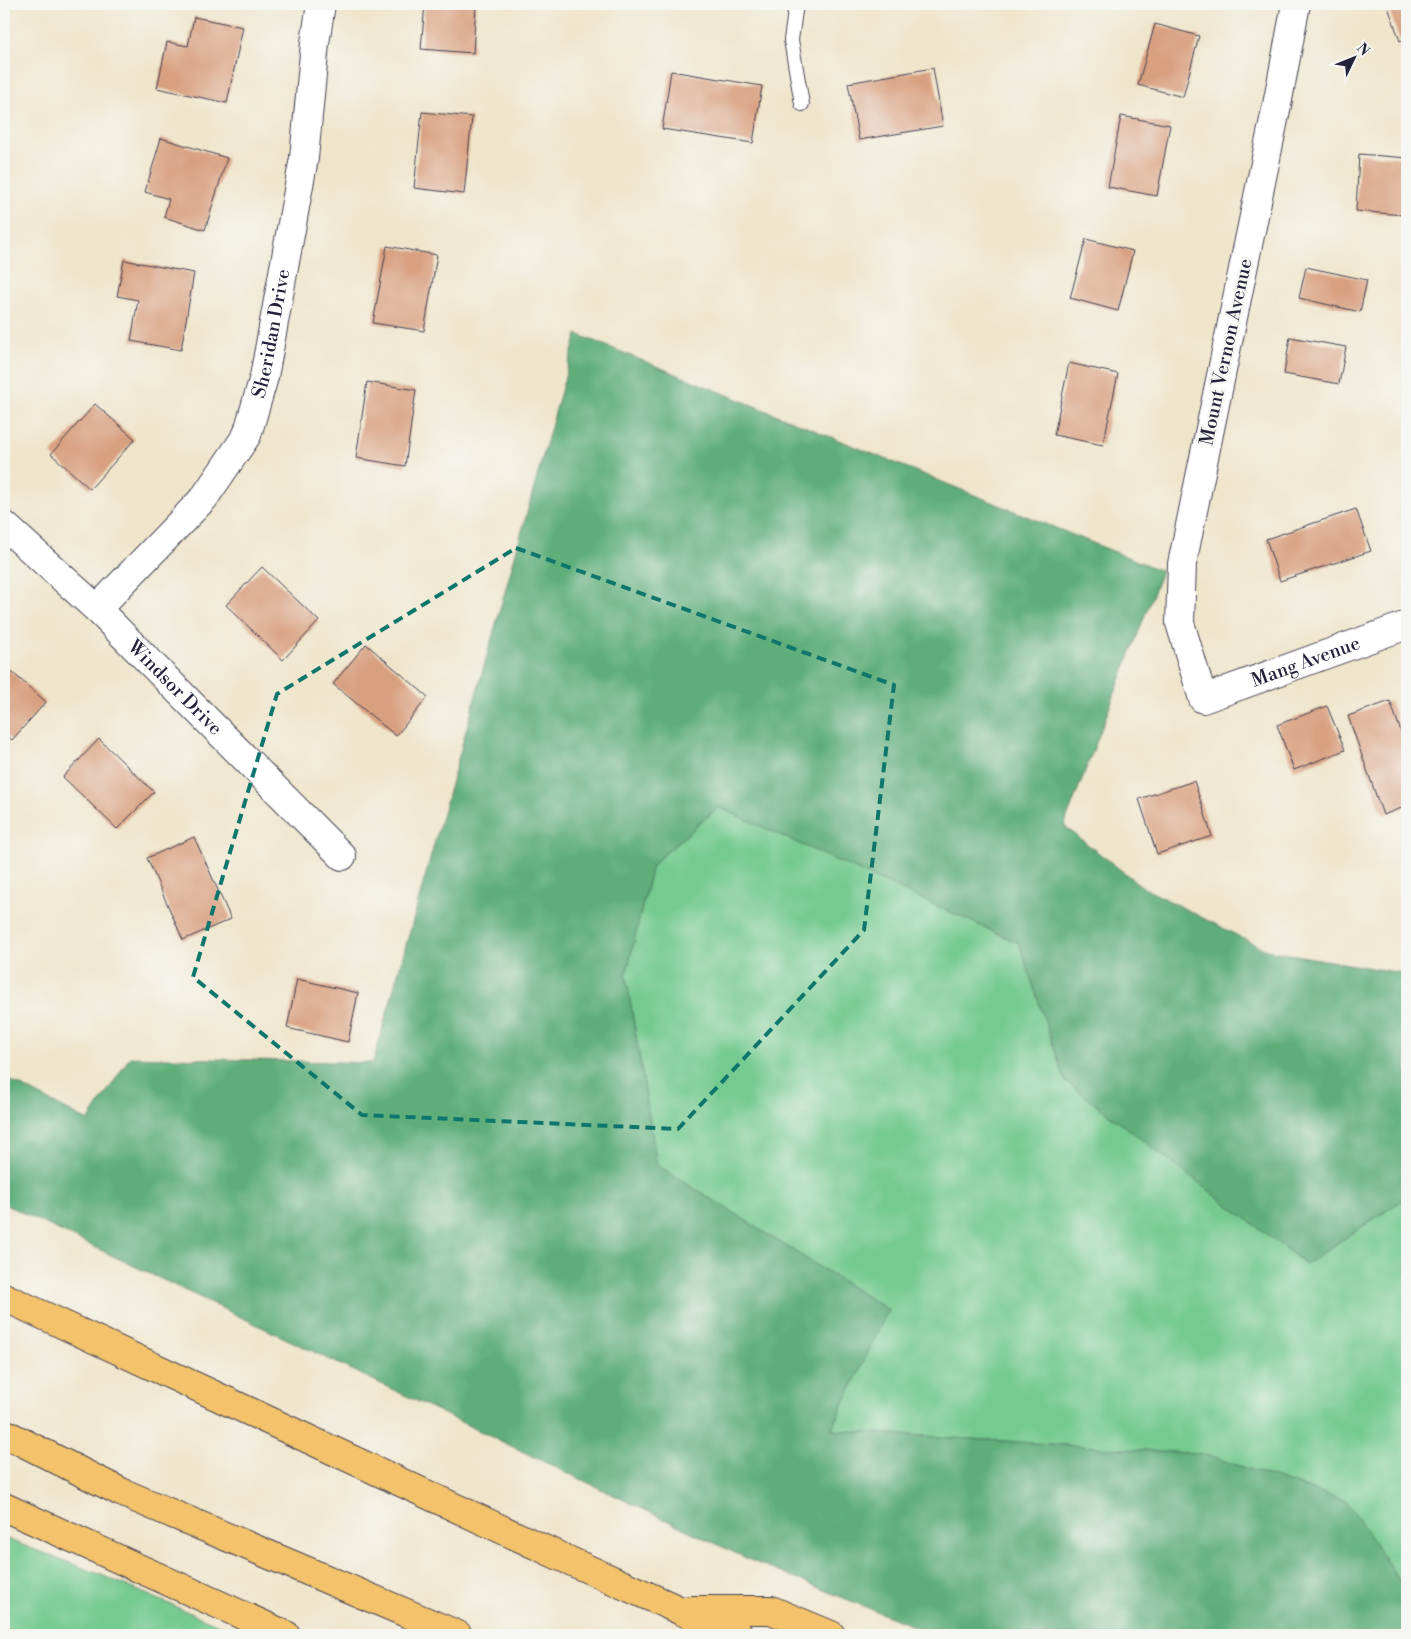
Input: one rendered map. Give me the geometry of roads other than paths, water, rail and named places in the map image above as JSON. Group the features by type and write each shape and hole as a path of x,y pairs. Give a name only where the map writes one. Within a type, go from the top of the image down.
{"highway":[{"path":"4,1296 679,1610 739,1635"},
{"path":"4,1433 121,1492 458,1635"},
{"path":"4,1506 37,1523 286,1635"},
{"path":"4,1513 37,1523"},
{"path":"679,1610 771,1610 831,1635"}],"street":[{"name":"Sheridan Drive","path":"97,608 204,498 247,435 264,377 304,158 315,43 321,4"},
{"name":"Mount Vernon Avenue","path":"1204,699 1180,623 1182,564 1278,106 1296,4"},
{"name":"Windsor Drive","path":"4,525 97,608 342,856"},
{"name":"Mang Avenue","path":"1204,699 1407,625"}],"lane":[{"path":"796,4 791,40 802,104"}]}
